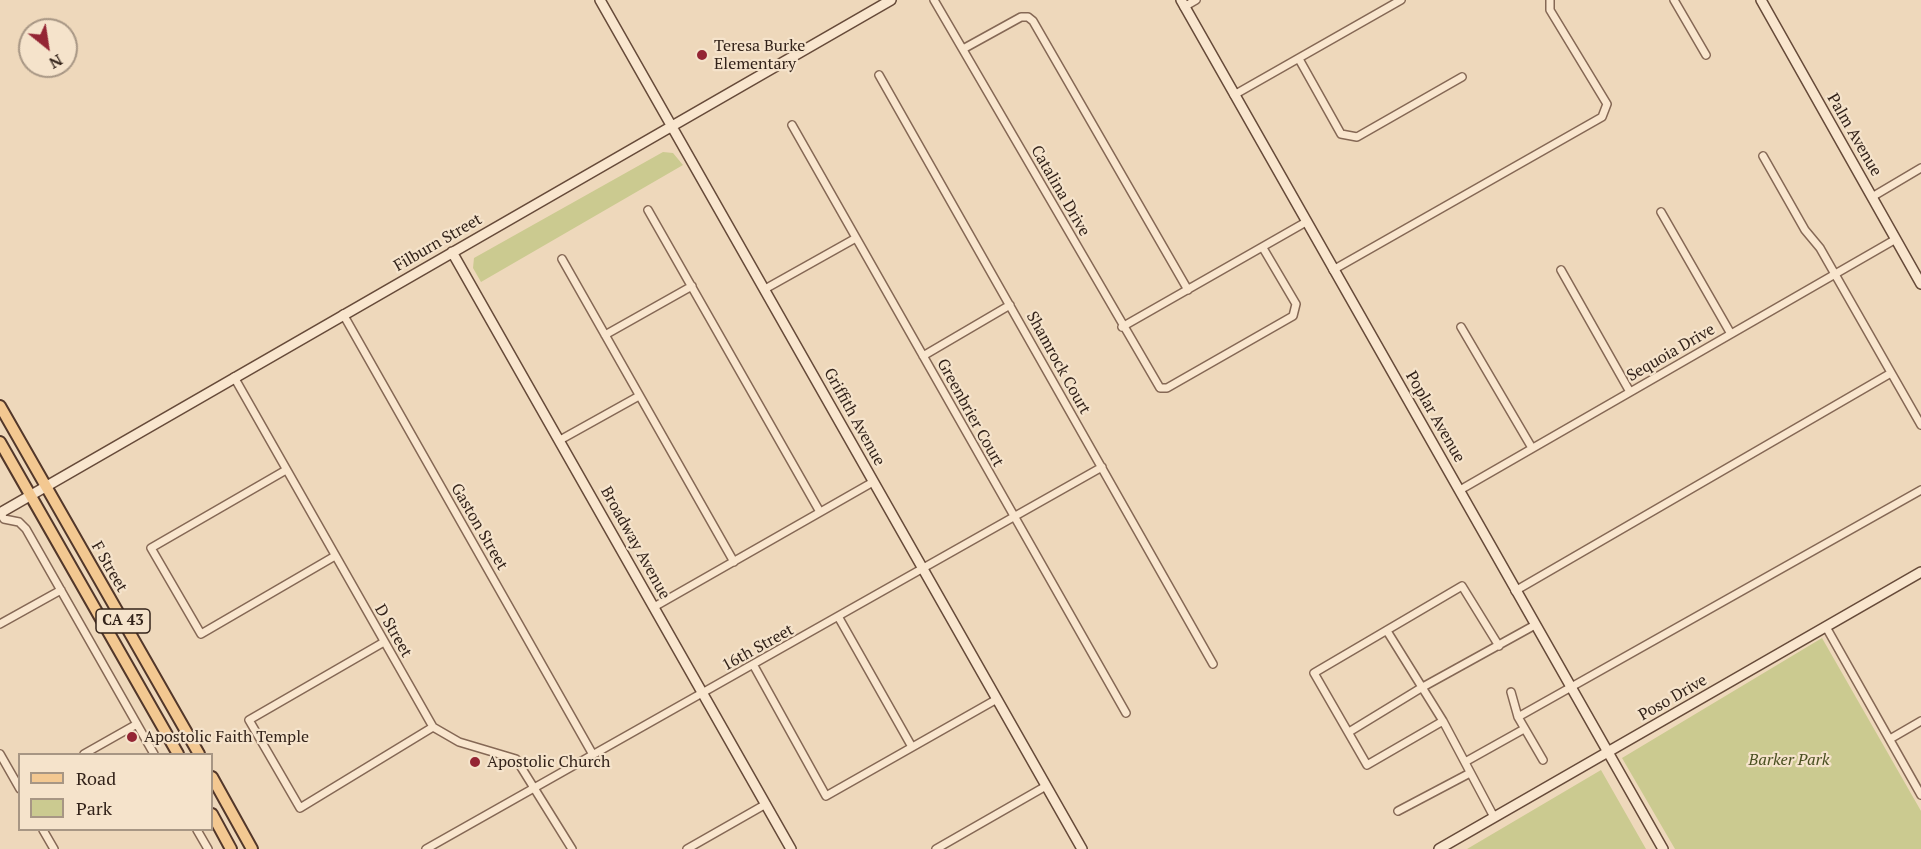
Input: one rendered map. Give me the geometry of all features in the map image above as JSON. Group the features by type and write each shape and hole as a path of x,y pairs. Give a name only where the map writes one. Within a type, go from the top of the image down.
{"main road":[{"name":"CA 43","path":"0,406 47,488"},
{"name":"CA 43","path":"0,442 31,496"},
{"name":"F Street","path":"47,488 198,753"},
{"name":"F Street","path":"31,496 177,753"},
{"path":"213,779 252,849"},
{"path":"213,816 231,849"}],"street":[{"name":"Griffith Avenue","path":"600,0 1082,849"},
{"name":"Filburn Street","path":"0,513 891,0"},
{"name":"Catalina Drive","path":"934,0 1155,384 1160,388 1167,388 1293,316 1296,304 1263,248"},
{"path":"1182,3 1196,0"},
{"path":"1234,95 1401,0"},
{"path":"1333,270 1602,117 1607,104 1550,10 1550,0"},
{"path":"1674,0 1706,55"},
{"name":"Palm Avenue","path":"1761,0 1921,284"},
{"name":"Poplar Avenue","path":"1182,3 1663,849"},
{"path":"963,49 1021,17 1033,21 1188,290"},
{"path":"1299,59 1341,134 1349,137 1357,137 1462,77"},
{"name":"Shamrock Court","path":"879,75 1213,664"},
{"name":"Greenbrier Court","path":"792,125 1013,518 1126,713"},
{"path":"1763,156 1805,230 1820,248 1921,425"},
{"path":"1872,197 1921,168"},
{"path":"648,210 820,512"},
{"path":"1661,212 1731,334"},
{"path":"1122,327 1306,222"},
{"path":"765,289 856,238"},
{"name":"Sequoia Drive","path":"1460,490 1896,240"},
{"name":"Broadway Avenue","path":"452,252 792,849"},
{"path":"562,259 734,562"},
{"path":"1561,270 1630,392"},
{"path":"605,335 692,286"},
{"path":"922,356 1010,305"},
{"name":"Gaston Street","path":"343,314 592,753"},
{"path":"1461,327 1532,448"},
{"path":"1515,591 1891,373"},
{"name":"D Street","path":"234,377 433,727"},
{"path":"560,440 639,396"},
{"name":"16th Street","path":"426,849 592,753 839,618 1102,467"},
{"path":"286,470 152,548 201,634 335,556"},
{"path":"654,608 873,482"},
{"path":"1518,717 1572,689 1921,490"},
{"path":"0,513 4,519 23,524 153,753"},
{"name":"Poso Drive","path":"1439,849 1921,572"},
{"path":"1443,722 1367,765 1314,673 1462,586 1499,646"},
{"path":"0,624 61,590"},
{"path":"839,618 912,747"},
{"path":"1349,732 1421,688 1535,625"},
{"path":"1826,627 1921,795"},
{"path":"1387,631 1443,722 1494,818"},
{"path":"384,642 249,720 300,808 433,727 459,742 516,759 535,786 572,849"},
{"path":"754,666 826,796 997,699"},
{"path":"1511,692 1518,717 1543,760"},
{"path":"1890,739 1921,721"},
{"path":"86,753 137,724"},
{"path":"1465,762 1524,729"},
{"path":"0,754 18,786"},
{"path":"1398,811 1412,806 1470,773"},
{"path":"936,849 1046,786"},
{"path":"687,849 766,804"},
{"path":"44,831 54,849"},
{"path":"198,831 208,849"}],"green space":[{"path":"663,152 673,153 683,165 481,282 473,268 474,258"},
{"name":"Barker Park","path":"1822,638 1921,811 1921,849 1675,849 1622,758"},
{"path":"1601,770 1646,849 1467,849"}],"place":[{"name":"Teresa Burke Elementary","path":"702,55"},
{"name":"Apostolic Faith Temple","path":"132,737"},
{"name":"Apostolic Church","path":"475,762"}]}
